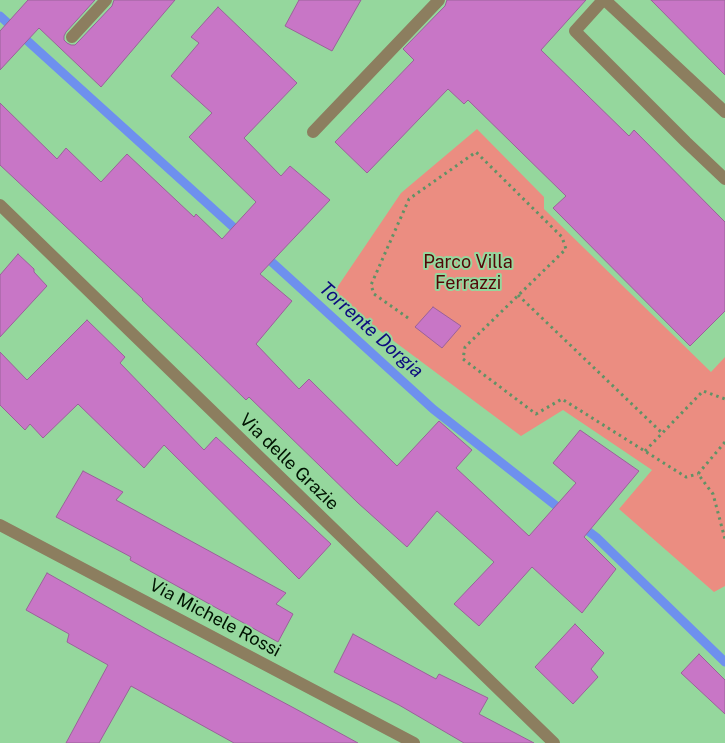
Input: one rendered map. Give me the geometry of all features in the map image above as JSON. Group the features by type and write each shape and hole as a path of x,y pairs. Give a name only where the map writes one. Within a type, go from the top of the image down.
{"street":[{"path":"72,36 106,0"},
{"path":"313,132 439,0"},
{"path":"725,112 604,0 575,31 725,179"},
{"name":"Via delle Grazie","path":"0,205 554,743"},
{"name":"Via Michele Rossi","path":"0,524 414,743"}],"path":[{"path":"408,318 374,294 371,285 409,199 476,152 562,237 566,249 465,347 463,359 536,414 562,400 686,477 698,474 725,442"},
{"path":"518,296 662,433"},
{"path":"644,451 703,391 725,399"},
{"path":"698,474 712,494 725,539"}],"green space":[{"name":"Parco Villa Ferrazzi","path":"477,129 544,197 544,209 711,372 725,357 725,586 714,592 619,509 652,470 563,410 521,436 332,295 401,193"}],"building":[{"path":"28,0 95,0 64,36 64,40 67,43 75,45 112,6 114,0 175,0 101,87 39,28 0,70 0,31"},
{"path":"299,0 361,0 332,51 285,26"},
{"path":"447,0 586,0 541,50 629,136 634,130 725,222 725,311 690,346 553,208 566,196 468,100 464,104 448,89 367,173 335,142 414,60 403,49 445,6"},
{"path":"651,0 725,0 725,75"},
{"path":"218,7 297,83 244,138 281,176 290,166 330,200 260,274 292,301 256,344 299,389 309,379 397,466 439,421 472,450 456,468 529,536 576,483 553,463 580,430 639,471 584,537 616,569 582,613 532,567 479,626 454,604 494,562 437,511 407,547 358,503 249,397 246,400 143,299 0,165 0,103 57,159 66,148 101,182 127,154 194,217 196,214 222,239 256,202 189,137 212,113 171,76 199,43 191,37"},
{"path":"18,254 34,269 34,272 47,286 0,337 0,275"},
{"path":"433,307 461,326 442,348 415,327"},
{"path":"87,320 125,357 120,363 204,450 216,437 331,544 299,579 164,445 144,468 78,404 43,438 30,424 25,430 0,405 0,352 27,380"},
{"path":"83,471 123,492 116,500 286,593 276,604 293,614 278,642 130,560 131,557 56,517"},
{"path":"47,573 157,635 358,743 234,743 131,686 99,743 66,743 108,665 67,642 69,634 26,610"},
{"path":"575,624 604,653 591,669 598,677 573,704 535,667"},
{"path":"353,634 436,679 439,674 488,698 479,714 534,743 464,743 399,705 334,672"},
{"path":"699,654 725,680 725,714 681,673"}],"waterway":[{"name":"Torrente Dorgia","path":"0,16 242,235"},
{"name":"Torrente Dorgia","path":"263,254 433,409 564,512"},
{"name":"Torrente Dorgia","path":"580,525 596,537 725,662"}]}
